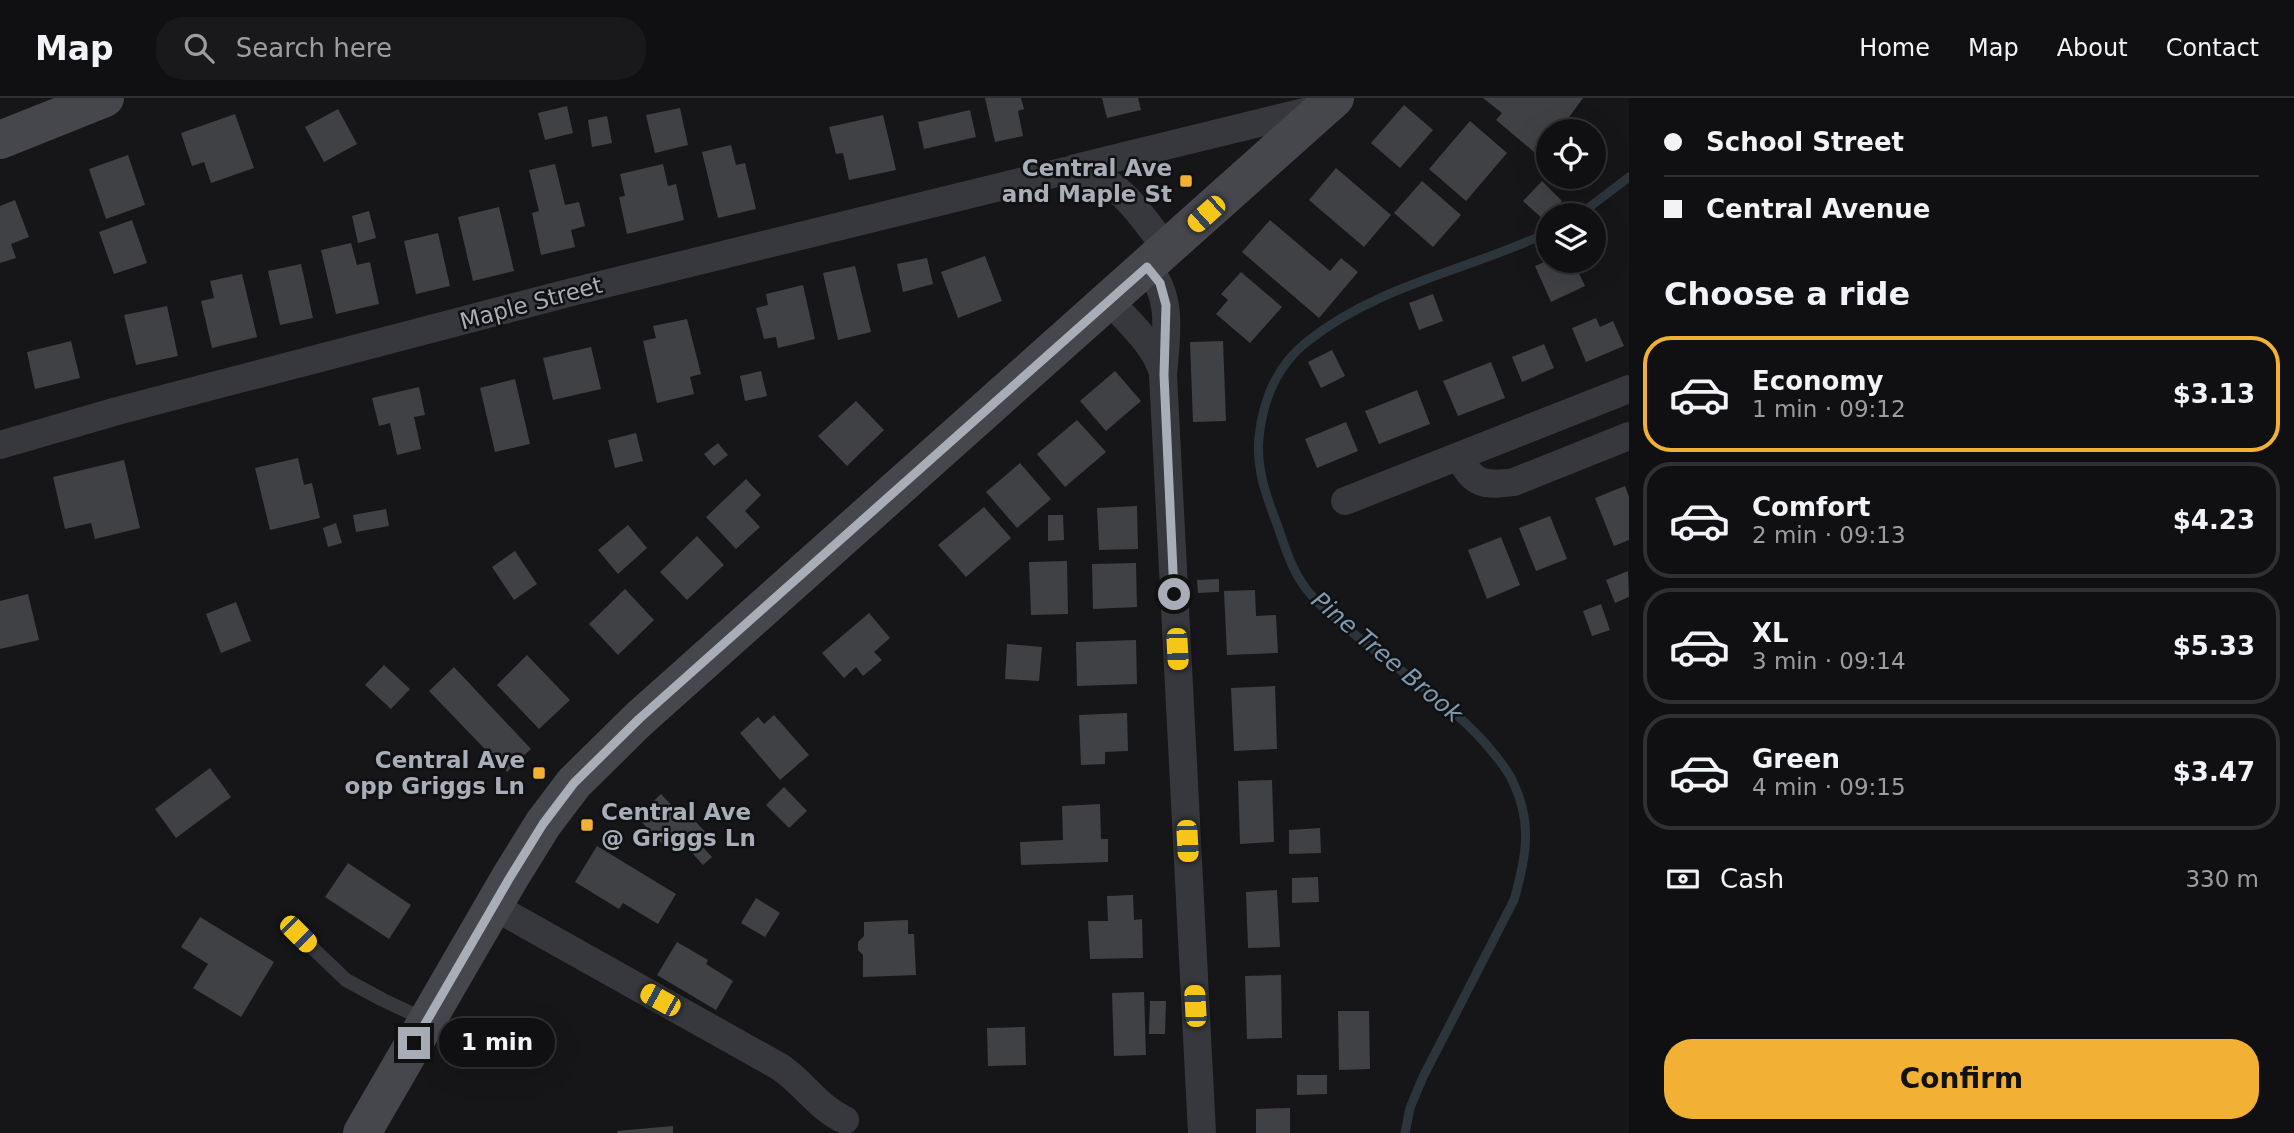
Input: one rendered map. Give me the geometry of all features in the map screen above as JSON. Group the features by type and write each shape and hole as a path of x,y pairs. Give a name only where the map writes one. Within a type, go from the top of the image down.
{"street":[{"path":"0,140 105,98"},
{"path":"362,1133 543,824 586,771 649,711 1330,103"},
{"name":"Maple Street","path":"0,445 106,414 583,289 1330,103"},
{"name":"Maple Street","path":"1065,171 1090,173 1110,182 1120,191 1157,258 1166,305 1164,375 1202,1133"},
{"path":"1109,300 1148,344 1161,364 1164,375"},
{"path":"1345,501 1629,389"},
{"path":"1460,456 1470,475 1478,481 1500,484 1514,482 1629,436"},
{"path":"493,906 780,1067 825,1109 845,1120"}],"lane":[{"path":"298,934 346,980 427,1021"}],"building":[{"path":"985,98 1021,98 1024,109 1018,111 1023,136 995,142"},
{"path":"1102,98 1138,98 1141,110 1107,118"},
{"path":"1483,98 1583,98 1568,119 1536,119 1536,154 1496,120 1502,113"},
{"path":"1404,105 1433,130 1400,168 1371,143"},
{"path":"567,106 573,133 545,140 538,113"},
{"path":"680,108 688,145 655,153 646,115"},
{"path":"338,109 357,144 324,162 305,127"},
{"path":"970,110 976,137 924,149 918,122"},
{"path":"235,114 254,168 211,183 204,162 192,166 181,133"},
{"path":"883,115 896,170 849,180 843,153 836,154 829,127"},
{"path":"607,116 612,143 592,147 588,120"},
{"path":"1470,121 1507,153 1466,201 1429,169"},
{"path":"731,145 736,165 745,163 756,209 718,218 702,152"},
{"path":"128,155 145,205 106,219 89,169"},
{"path":"555,164 565,205 579,202 585,226 571,230 575,247 541,255 532,213 539,211 529,170"},
{"path":"663,164 668,186 676,184 684,220 627,234 619,197 625,196 620,174"},
{"path":"1336,168 1391,215 1364,247 1309,200"},
{"path":"1422,181 1461,215 1433,247 1394,213"},
{"path":"1536,187 1550,189 1562,201 1536,203 1536,213 1523,201"},
{"path":"15,200 29,237 11,244 16,258 0,263 0,206"},
{"path":"499,207 514,271 473,281 458,217"},
{"path":"369,211 376,238 358,243 352,216"},
{"path":"132,220 147,263 114,274 99,232"},
{"path":"1270,220 1330,271 1341,258 1358,272 1319,318 1242,252"},
{"path":"438,233 450,286 416,294 404,241"},
{"path":"351,243 357,265 370,262 379,304 336,314 321,250"},
{"path":"985,256 1002,301 958,318 941,272"},
{"path":"927,258 933,284 903,292 897,264"},
{"path":"301,264 313,318 280,325 268,271"},
{"path":"855,266 871,332 838,340 823,273"},
{"path":"1241,272 1282,307 1250,343 1216,314 1228,300 1221,294"},
{"path":"1538,273 1579,273 1585,286 1551,302"},
{"path":"242,274 257,337 212,348 201,301 214,298 210,281"},
{"path":"803,285 815,339 778,348 776,337 764,339 756,308 768,305 766,294"},
{"path":"1433,294 1443,321 1419,330 1409,303"},
{"path":"167,306 178,356 136,365 124,315"},
{"path":"1596,318 1600,327 1613,321 1624,346 1586,362 1572,328"},
{"path":"687,319 701,374 690,377 694,394 657,403 643,341 656,338 653,326"},
{"path":"71,341 80,378 35,389 27,352"},
{"path":"1223,341 1226,421 1193,422 1190,342"},
{"path":"1544,344 1554,368 1522,382 1512,357"},
{"path":"591,347 601,389 553,400 543,358"},
{"path":"1332,350 1345,376 1321,388 1308,362"},
{"path":"1491,362 1505,398 1458,416 1443,381"},
{"path":"761,371 767,396 745,401 740,376"},
{"path":"1115,371 1141,401 1106,431 1080,401"},
{"path":"515,379 530,444 495,452 480,388"},
{"path":"419,387 425,415 414,417 421,449 397,455 390,423 379,426 372,398"},
{"path":"1417,390 1430,424 1379,444 1365,411"},
{"path":"856,401 884,430 847,466 818,436"},
{"path":"1077,420 1106,452 1065,487 1037,454"},
{"path":"1346,422 1358,451 1317,468 1305,439"},
{"path":"636,433 643,461 615,468 608,440"},
{"path":"718,443 728,455 714,466 704,454"},
{"path":"298,458 304,485 312,483 320,518 270,530 255,468"},
{"path":"124,460 140,528 95,539 91,523 65,529 53,477"},
{"path":"1020,463 1051,499 1017,528 986,492"},
{"path":"746,479 761,495 745,511 760,527 736,549 706,517"},
{"path":"1625,486 1629,497 1629,540 1614,546 1595,498"},
{"path":"1137,506 1138,549 1099,550 1097,508"},
{"path":"984,507 1011,538 966,577 938,545"},
{"path":"386,509 389,526 356,532 353,515"},
{"path":"1048,515 1063,515 1064,540 1048,541"},
{"path":"1550,516 1567,559 1536,571 1519,528"},
{"path":"336,523 342,543 328,547 323,528"},
{"path":"628,525 647,548 618,574 598,550"},
{"path":"697,536 724,565 687,600 660,572"},
{"path":"1501,537 1520,585 1487,599 1468,550"},
{"path":"515,551 537,584 514,600 492,567"},
{"path":"1067,561 1068,614 1031,615 1029,562"},
{"path":"1136,563 1137,607 1093,609 1092,564"},
{"path":"1628,571 1629,597 1615,603 1606,580"},
{"path":"1219,579 1219,592 1198,593 1197,580"},
{"path":"625,589 654,620 618,655 589,624"},
{"path":"1255,590 1256,616 1276,615 1278,653 1227,655 1224,591"},
{"path":"28,594 39,640 0,649 0,601"},
{"path":"236,602 251,641 221,653 206,614"},
{"path":"1601,604 1610,630 1592,636 1583,611"},
{"path":"869,613 890,638 874,652 882,660 863,676 856,667 844,678 822,653"},
{"path":"1136,640 1137,684 1077,686 1076,642"},
{"path":"1007,644 1042,647 1039,681 1005,679"},
{"path":"527,655 570,700 539,729 497,685"},
{"path":"384,665 410,689 391,709 365,685"},
{"path":"454,667 531,749 507,772 429,691"},
{"path":"1275,686 1277,749 1234,751 1231,688"},
{"path":"1127,713 1128,751 1105,752 1105,764 1081,765 1079,715"},
{"path":"774,715 809,755 780,780 740,733 758,717 764,724"},
{"path":"210,768 231,797 176,838 155,809"},
{"path":"1272,780 1274,842 1240,844 1238,781"},
{"path":"784,787 807,811 789,828 766,805"},
{"path":"661,794 676,810 681,806 708,835 699,843 712,857 703,865 675,834 663,845 637,817"},
{"path":"1100,804 1101,839 1108,839 1108,862 1021,865 1020,842 1063,840 1062,806"},
{"path":"1320,828 1321,853 1289,854 1289,830"},
{"path":"597,846 676,894 658,924 623,903 619,909 575,882"},
{"path":"348,863 411,905 389,939 325,897"},
{"path":"1318,877 1319,902 1292,903 1292,878"},
{"path":"1277,890 1280,947 1248,948 1246,892"},
{"path":"1133,895 1134,920 1142,919 1143,958 1090,959 1088,921 1108,921 1107,896"},
{"path":"756,898 780,913 765,937 741,923"},
{"path":"200,917 274,962 241,1017 193,988 208,964 181,947"},
{"path":"908,920 908,934 914,934 916,975 863,977 863,955 858,950 858,942 864,936 864,922"},
{"path":"677,942 708,960 706,964 733,981 716,1010 657,975"},
{"path":"1281,975 1282,1038 1247,1039 1245,976"},
{"path":"1144,992 1146,1055 1114,1056 1112,993"},
{"path":"1150,1001 1166,1001 1165,1034 1149,1034"},
{"path":"1338,1011 1369,1011 1370,1069 1339,1070"},
{"path":"1025,1027 1026,1065 988,1066 987,1028"},
{"path":"1297,1075 1327,1075 1327,1094 1297,1095"},
{"path":"1290,1108 1290,1133 1256,1133 1256,1109"},
{"path":"673,1126 673,1133 617,1131"}],"waterway":[{"name":"Pine Tree Brook","path":"1595,203 1629,177"},
{"name":"Pine Tree Brook","path":"1405,1133 1410,1108 1423,1077 1514,900 1526,841 1523,812 1507,772 1493,752 1471,729 1442,702 1330,614 1302,583 1288,554 1263,482 1258,448 1261,423 1273,384 1288,361 1297,350 1335,322 1394,292 1536,238"}],"place":[{"name":"Central Ave and Maple St","path":"1186,181"},
{"name":"Central Ave opp Griggs Ln","path":"539,773"},
{"name":"Central Ave @ Griggs Ln","path":"587,825"}],"route":[{"path":"414,1043 509,879 543,824 574,783 639,719 1147,267 1160,283 1166,305 1164,375 1174,594"}]}
